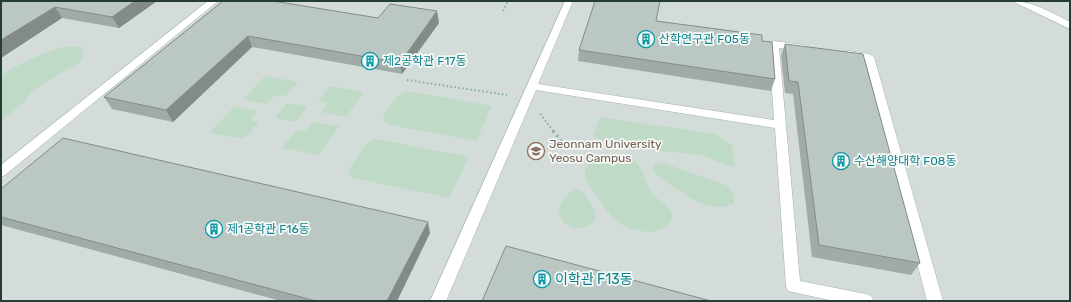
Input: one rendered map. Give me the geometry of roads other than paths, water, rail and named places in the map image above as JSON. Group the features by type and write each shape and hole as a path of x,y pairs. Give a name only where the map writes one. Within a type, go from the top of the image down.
{"lane":[{"path":"1,172 214,1"},
{"path":"438,301 569,1"},
{"path":"1016,1 1044,12 1070,26"},
{"path":"814,49 774,44 793,286 866,301"},
{"path":"838,52 869,57 935,301"},
{"path":"529,92 780,125"}],"place":[{"name":"산학연구관 F05동","path":"646,39"},
{"name":"제2공학관 F17동","path":"370,61"},
{"name":"Jeonnam University Yeosu Campus","path":"536,151"},
{"name":"수산해양대학 F08동","path":"841,161"},
{"name":"제1공학관 F16동","path":"214,229"},
{"name":"이학관 F13동","path":"542,279"}]}
